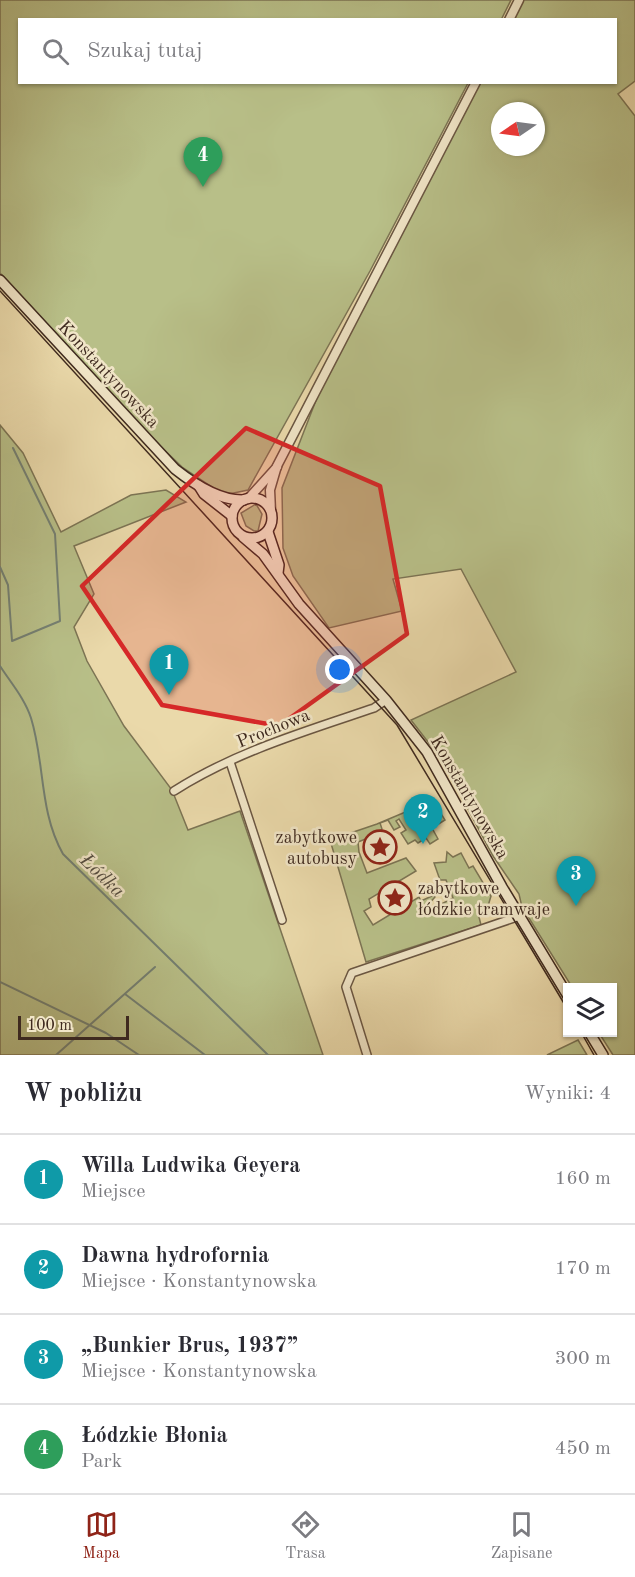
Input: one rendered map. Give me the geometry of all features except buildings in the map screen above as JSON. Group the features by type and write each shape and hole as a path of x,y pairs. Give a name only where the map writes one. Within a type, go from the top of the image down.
{"main road":[{"name":"Konstantynowska","path":"0,280 158,452 199,486 229,499 246,499"},
{"name":"Konstantynowska","path":"199,486 204,494 232,516"},
{"path":"246,499 261,500 271,511 273,521 267,532 256,538 243,537 235,530 232,516 236,506 246,499"},
{"name":"Konstantynowska","path":"267,532 279,565 278,573"},
{"name":"Konstantynowska","path":"243,537 259,549 307,614 386,700 435,764 563,989"},
{"path":"592,1037 603,1055"}],"street":[{"path":"510,18 519,0"},
{"path":"271,511 270,490 277,466 475,84"},
{"path":"246,499 277,466"},
{"name":"Prochowa","path":"174,791 230,762 297,733 374,708 386,700"},
{"path":"230,762 282,920"},
{"path":"367,1055 347,990 349,975 359,969 520,916"}],"highlighted area":[{"path":"246,428 380,486 407,634 279,726 162,705 82,586"}],"green space":[{"path":"0,0 511,0 502,18 18,18 18,84 467,84 370,271 248,490 229,494 218,491 182,467 152,438 0,273"},
{"path":"523,0 635,0 635,81 618,94 635,116 635,1055 613,1055 602,1037 617,1037 617,983 570,983 522,907 519,894 493,856 442,760 411,720 516,672 461,569 393,579 402,611 329,628 293,576 283,548 282,488 320,390 479,84 617,84 617,18 514,18"},
{"path":"0,425 23,453 61,532 131,495 166,490 186,502 74,546 94,594 74,627 87,661 124,726 172,790 188,830 240,811 323,1055 0,1055"},
{"path":"256,504 262,514 258,531 254,531 246,526 241,513"},
{"path":"434,800 435,802 425,808 423,805 420,807 419,812 427,824 437,818 435,815 440,812 445,820 432,828 438,839 430,844 426,838 418,843 415,840 408,844 401,833 406,830 399,819 396,821 400,827 394,830 388,820 380,823 382,829 378,834 358,842 359,852 367,873 406,858 416,871 369,899 371,907 364,911 373,925 419,897 421,901 434,895 435,897 428,905 432,909 453,898 446,880 440,880 434,863 446,862 447,852 453,857 461,853 469,868 473,866 491,896 488,906 478,913 481,925 366,962 330,840 377,824"},
{"path":"578,1040 587,1055 547,1055"}],"waterway":[{"path":"0,567 8,585 12,641 60,621 55,534 13,448"},
{"name":"Łódka","path":"0,666 31,718 39,752 46,804 55,838 63,854 268,1055"},
{"path":"56,1055 155,967"},
{"path":"0,982 106,1033 139,1055"},
{"path":"125,994 205,1055"}],"tram line":[{"path":"0,291 397,725 563,1002"},
{"path":"584,1037 594,1055"}],"place":[{"name":"Łódzkie Błonia","path":"203,187"},
{"name":"Willa Ludwika Geyera","path":"169,695"},
{"name":"Dawna hydrofornia","path":"423,844"},
{"name":"zabytkowe autobusy","path":"380,847"},
{"name":"zabytkowe łódzkie tramwaje","path":"395,898"},
{"name":"„Bunkier Brus, 1937”","path":"576,906"}]}
